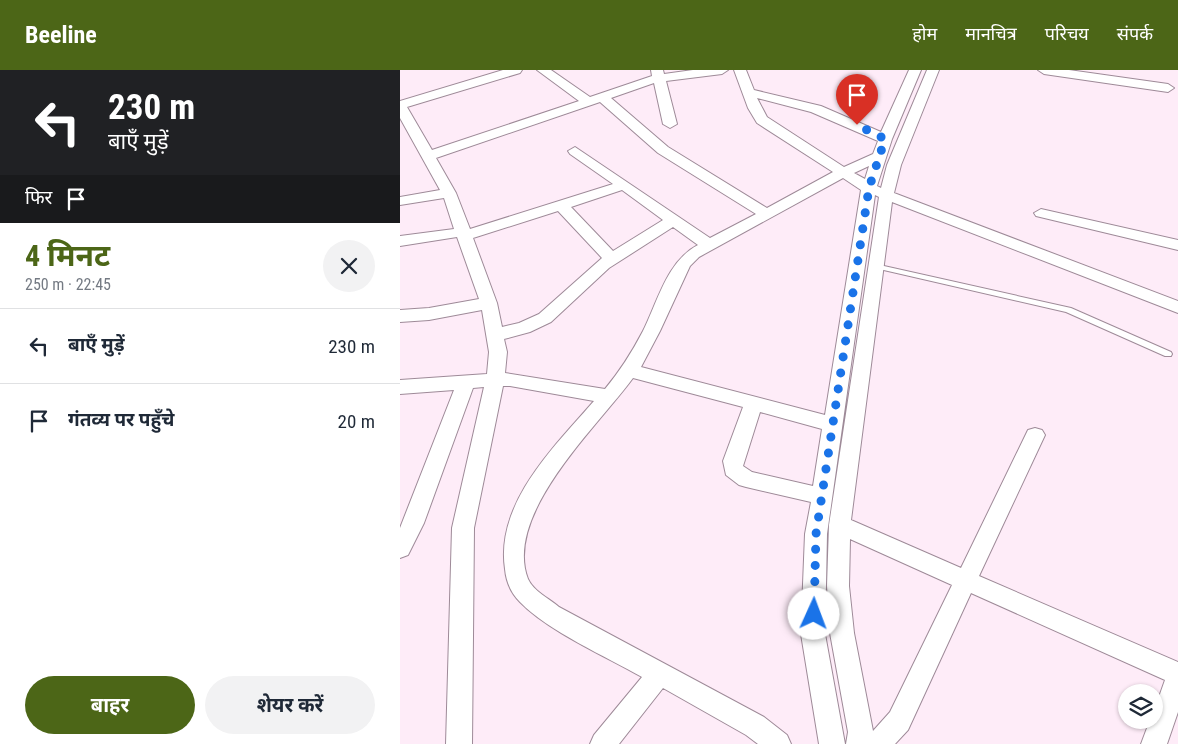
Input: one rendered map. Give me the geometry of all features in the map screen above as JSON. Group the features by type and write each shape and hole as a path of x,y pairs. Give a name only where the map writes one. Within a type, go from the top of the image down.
{"street":[{"path":"458,744 463,528 495,381 498,352 489,303 449,193 400,106 516,70"},
{"path":"543,70 596,100 663,150 768,214"},
{"path":"428,156 596,100 657,74 722,70"},
{"path":"740,70 754,108 762,120 842,173 1178,294"},
{"path":"859,744 861,732 842,634 838,586 840,525 875,266 883,148 918,70"},
{"path":"832,744 813,634 816,534 834,425 879,185 894,165 918,70"},
{"path":"1044,70 1168,88"},
{"path":"657,74 670,124"},
{"path":"748,92 816,109 883,148"},
{"path":"778,744 755,726 551,614 527,595 517,581 513,563 515,537 529,500 547,470 629,370 683,264 693,254 708,244 768,214 883,148"},
{"path":"575,150 708,244"},
{"path":"400,241 464,234 624,185"},
{"path":"879,185 1178,307"},
{"path":"400,201 449,193"},
{"path":"561,205 611,258"},
{"path":"1041,213 1178,246"},
{"path":"495,335 524,328 545,318 611,258 673,220"},
{"path":"400,316 429,314 489,303"},
{"path":"629,370 834,425"},
{"path":"400,387 495,381 528,381 608,396"},
{"path":"400,549 413,523 466,383"},
{"path":"754,404 732,461 733,469 746,478 822,496"},
{"path":"878,744 899,721 1035,435"},
{"path":"840,525 1178,674"},
{"path":"603,744 660,674"},
{"path":"1154,744 1178,678"}],"lane":[{"path":"875,266 1068,310 1168,354"}],"route":[{"path":"814,614 816,534 869,188 885,139 857,125"}]}
